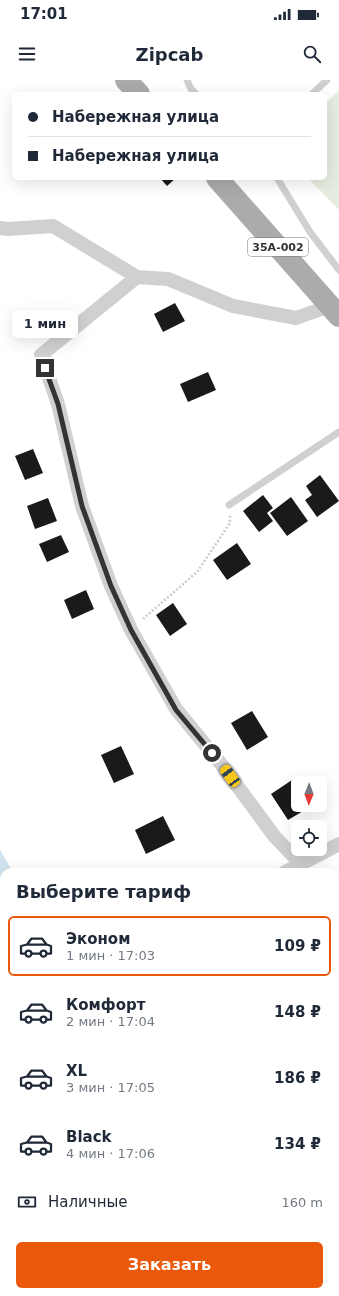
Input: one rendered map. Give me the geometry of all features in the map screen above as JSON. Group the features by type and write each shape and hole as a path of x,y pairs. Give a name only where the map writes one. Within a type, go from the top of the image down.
{"main road":[{"path":"126,80 137,92"},
{"name":"35А-002","path":"219,180 335,311"}],"street":[{"path":"0,228 8,229 53,226 137,277 168,279 233,306 296,318 335,311"},
{"path":"137,277 41,356 58,404 82,506 111,586 131,630 176,710 221,764 275,838 301,864"},
{"path":"293,868 339,844"}],"lane":[{"path":"187,80 194,92"},
{"path":"314,92 327,80"},
{"path":"278,180 310,232 339,270"},
{"path":"229,505 339,432"}],"path":[{"path":"131,630 197,572 230,523 229,505"}],"shaded area":[{"path":"339,90 339,210 310,180 327,180 327,102"}],"water":[{"path":"0,850 11,868 0,868"}],"building":[{"path":"162,180 174,180 167,186"},
{"path":"175,303 185,321 163,332 154,314"},
{"path":"208,372 216,390 188,402 180,384"},
{"path":"33,449 43,473 25,480 15,456"},
{"path":"320,475 339,501 317,517 305,500 312,495 306,486"},
{"path":"263,495 273,508 267,513 273,521 259,532 243,511"},
{"path":"291,497 308,521 287,536 270,513"},
{"path":"48,498 57,521 35,529 27,506"},
{"path":"61,535 69,552 47,562 39,544"},
{"path":"237,543 251,564 227,580 213,560"},
{"path":"86,590 94,609 72,619 64,600"},
{"path":"173,603 187,624 170,636 156,615"},
{"path":"252,711 268,737 247,750 231,723"},
{"path":"121,746 134,774 114,783 101,755"},
{"path":"291,781 291,812 302,812 288,820 271,794"},
{"path":"163,816 175,840 146,854 135,830"}],"route":[{"path":"45,368 58,404 82,506 111,586 131,630 176,710 212,753"}]}
